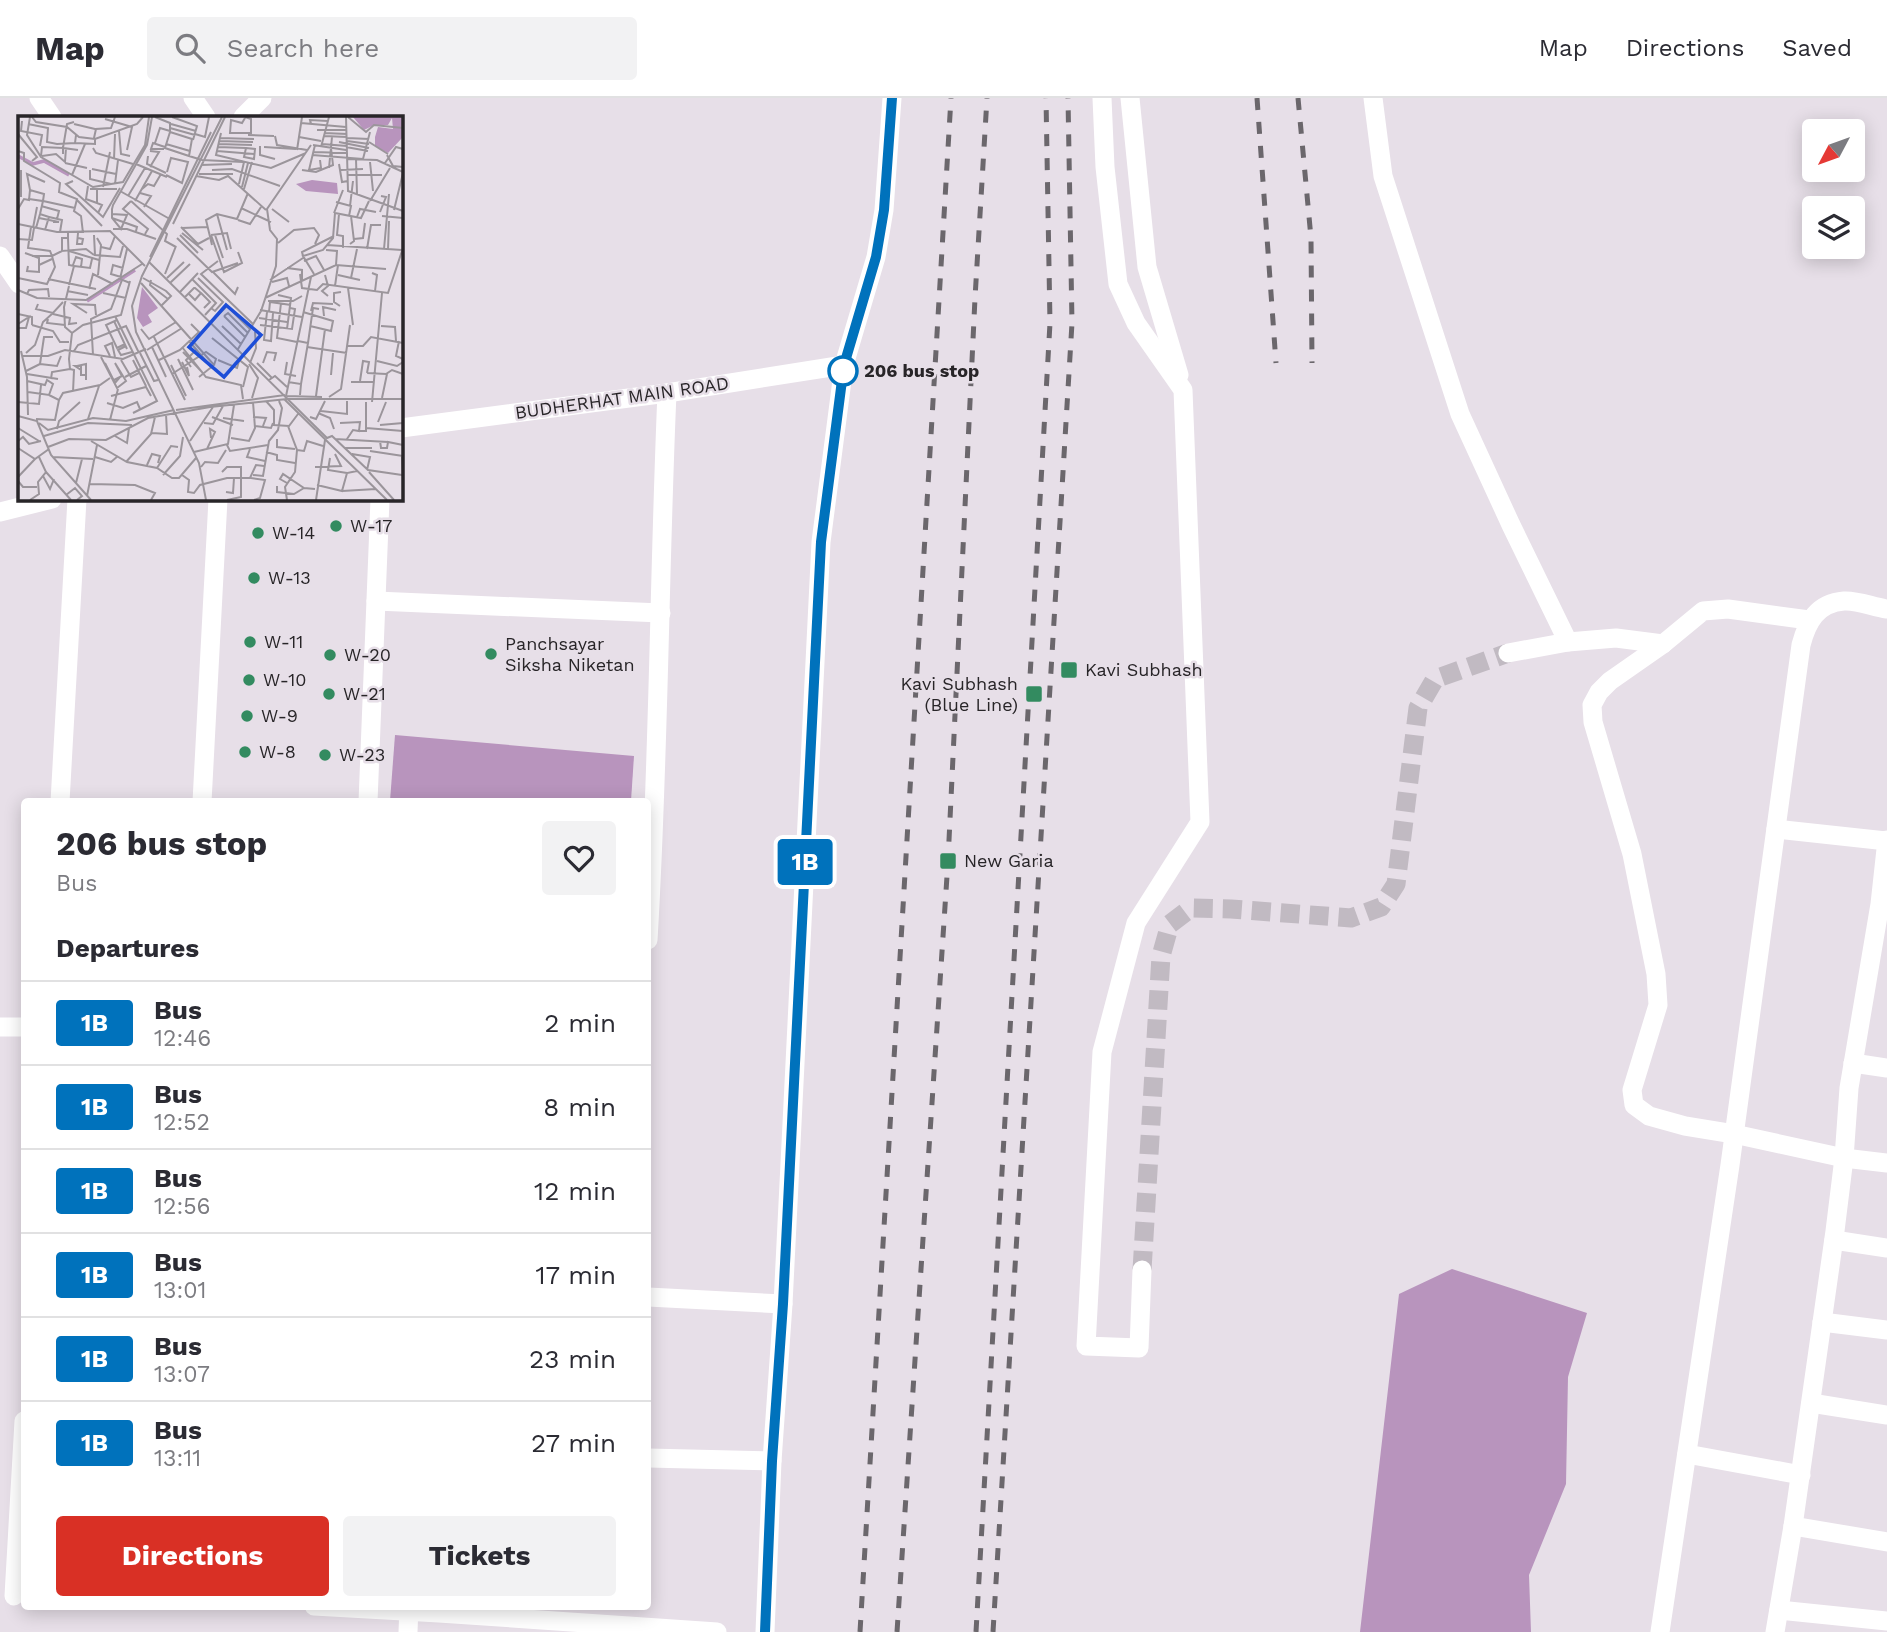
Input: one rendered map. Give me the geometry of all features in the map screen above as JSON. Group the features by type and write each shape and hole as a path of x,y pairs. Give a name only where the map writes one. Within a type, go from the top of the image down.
{"street":[{"path":"39,98 51,116"},
{"path":"192,98 205,116"},
{"path":"244,116 262,98"},
{"path":"765,1632 821,542 844,365 876,257 884,210 892,98"},
{"path":"1102,98 1105,167 1118,284 1136,323 1183,390"},
{"path":"1130,98 1147,267 1183,390 1200,822 1136,923 1102,1052 1086,1346 1139,1348 1142,1270"},
{"path":"1373,98 1383,176 1460,414 1568,642"},
{"path":"0,256 18,283"},
{"name":"BUDHERHAT MAIN ROAD","path":"402,428 667,393 844,365"},
{"path":"651,865 667,393"},
{"path":"0,512 48,500"},
{"path":"60,798 77,500"},
{"path":"202,798 218,500"},
{"path":"368,798 380,500"},
{"path":"376,601 661,613"},
{"path":"1660,1632 1734,1134 1801,645 1809,620 1830,604 1844,601 1887,609"},
{"path":"1809,620 1728,609 1703,611 1610,681 1599,692 1592,705 1593,722 1632,854 1656,974 1658,1004 1632,1090 1634,1105 1649,1116 1685,1126 1844,1158 1887,1163"},
{"path":"1508,653 1568,642 1616,638 1662,644"},
{"path":"1775,1632 1801,1475 1834,1240 1849,1088 1883,904 1887,840 1776,829"},
{"path":"0,1027 21,1027"},
{"path":"1853,1063 1887,1068"},
{"path":"1834,1240 1887,1248"},
{"path":"651,1297 783,1304"},
{"path":"1822,1322 1887,1330"},
{"path":"1811,1404 1887,1415"},
{"path":"1687,1454 1801,1475"},
{"path":"651,1458 772,1461"},
{"path":"13,1596 21,1469"},
{"path":"1793,1526 1887,1542"},
{"path":"348,1610 408,1617 717,1632"},
{"path":"1779,1610 1887,1621"}],"shaded area":[{"path":"395,735 634,756 631,798 390,798"},
{"path":"1452,1269 1587,1313 1568,1377 1566,1484 1529,1575 1531,1632 1360,1632 1399,1294"}],"tunnel":[{"path":"1142,1270 1161,956 1170,924 1191,908 1351,918 1381,907 1396,884 1418,708 1435,679 1508,653"}],"railway":[{"path":"860,1632 951,98"},
{"path":"897,1632 948,861 987,98"},
{"path":"976,1632 1050,323 1046,98"},
{"path":"993,1632 1072,323 1068,98"},
{"path":"1257,98 1276,363"},
{"path":"1298,98 1311,238 1312,363"}],"bus line":[{"name":"1B","path":"765,1632 821,542 844,365 876,257 884,210 892,98"}],"place":[{"name":"206 bus stop","path":"843,371"},
{"name":"W-17","path":"336,526"},
{"name":"W-14","path":"258,533"},
{"name":"W-13","path":"254,578"},
{"name":"W-11","path":"250,642"},
{"name":"Panchsayar Siksha Niketan","path":"491,654"},
{"name":"W-20","path":"330,655"},
{"name":"Kavi Subhash","path":"1069,670"},
{"name":"W-10","path":"249,680"},
{"name":"W-21","path":"329,694"},
{"name":"Kavi Subhash (Blue Line)","path":"1034,694"},
{"name":"W-9","path":"247,716"},
{"name":"W-8","path":"245,752"},
{"name":"W-23","path":"325,755"},
{"name":"New Garia","path":"948,861"}]}
